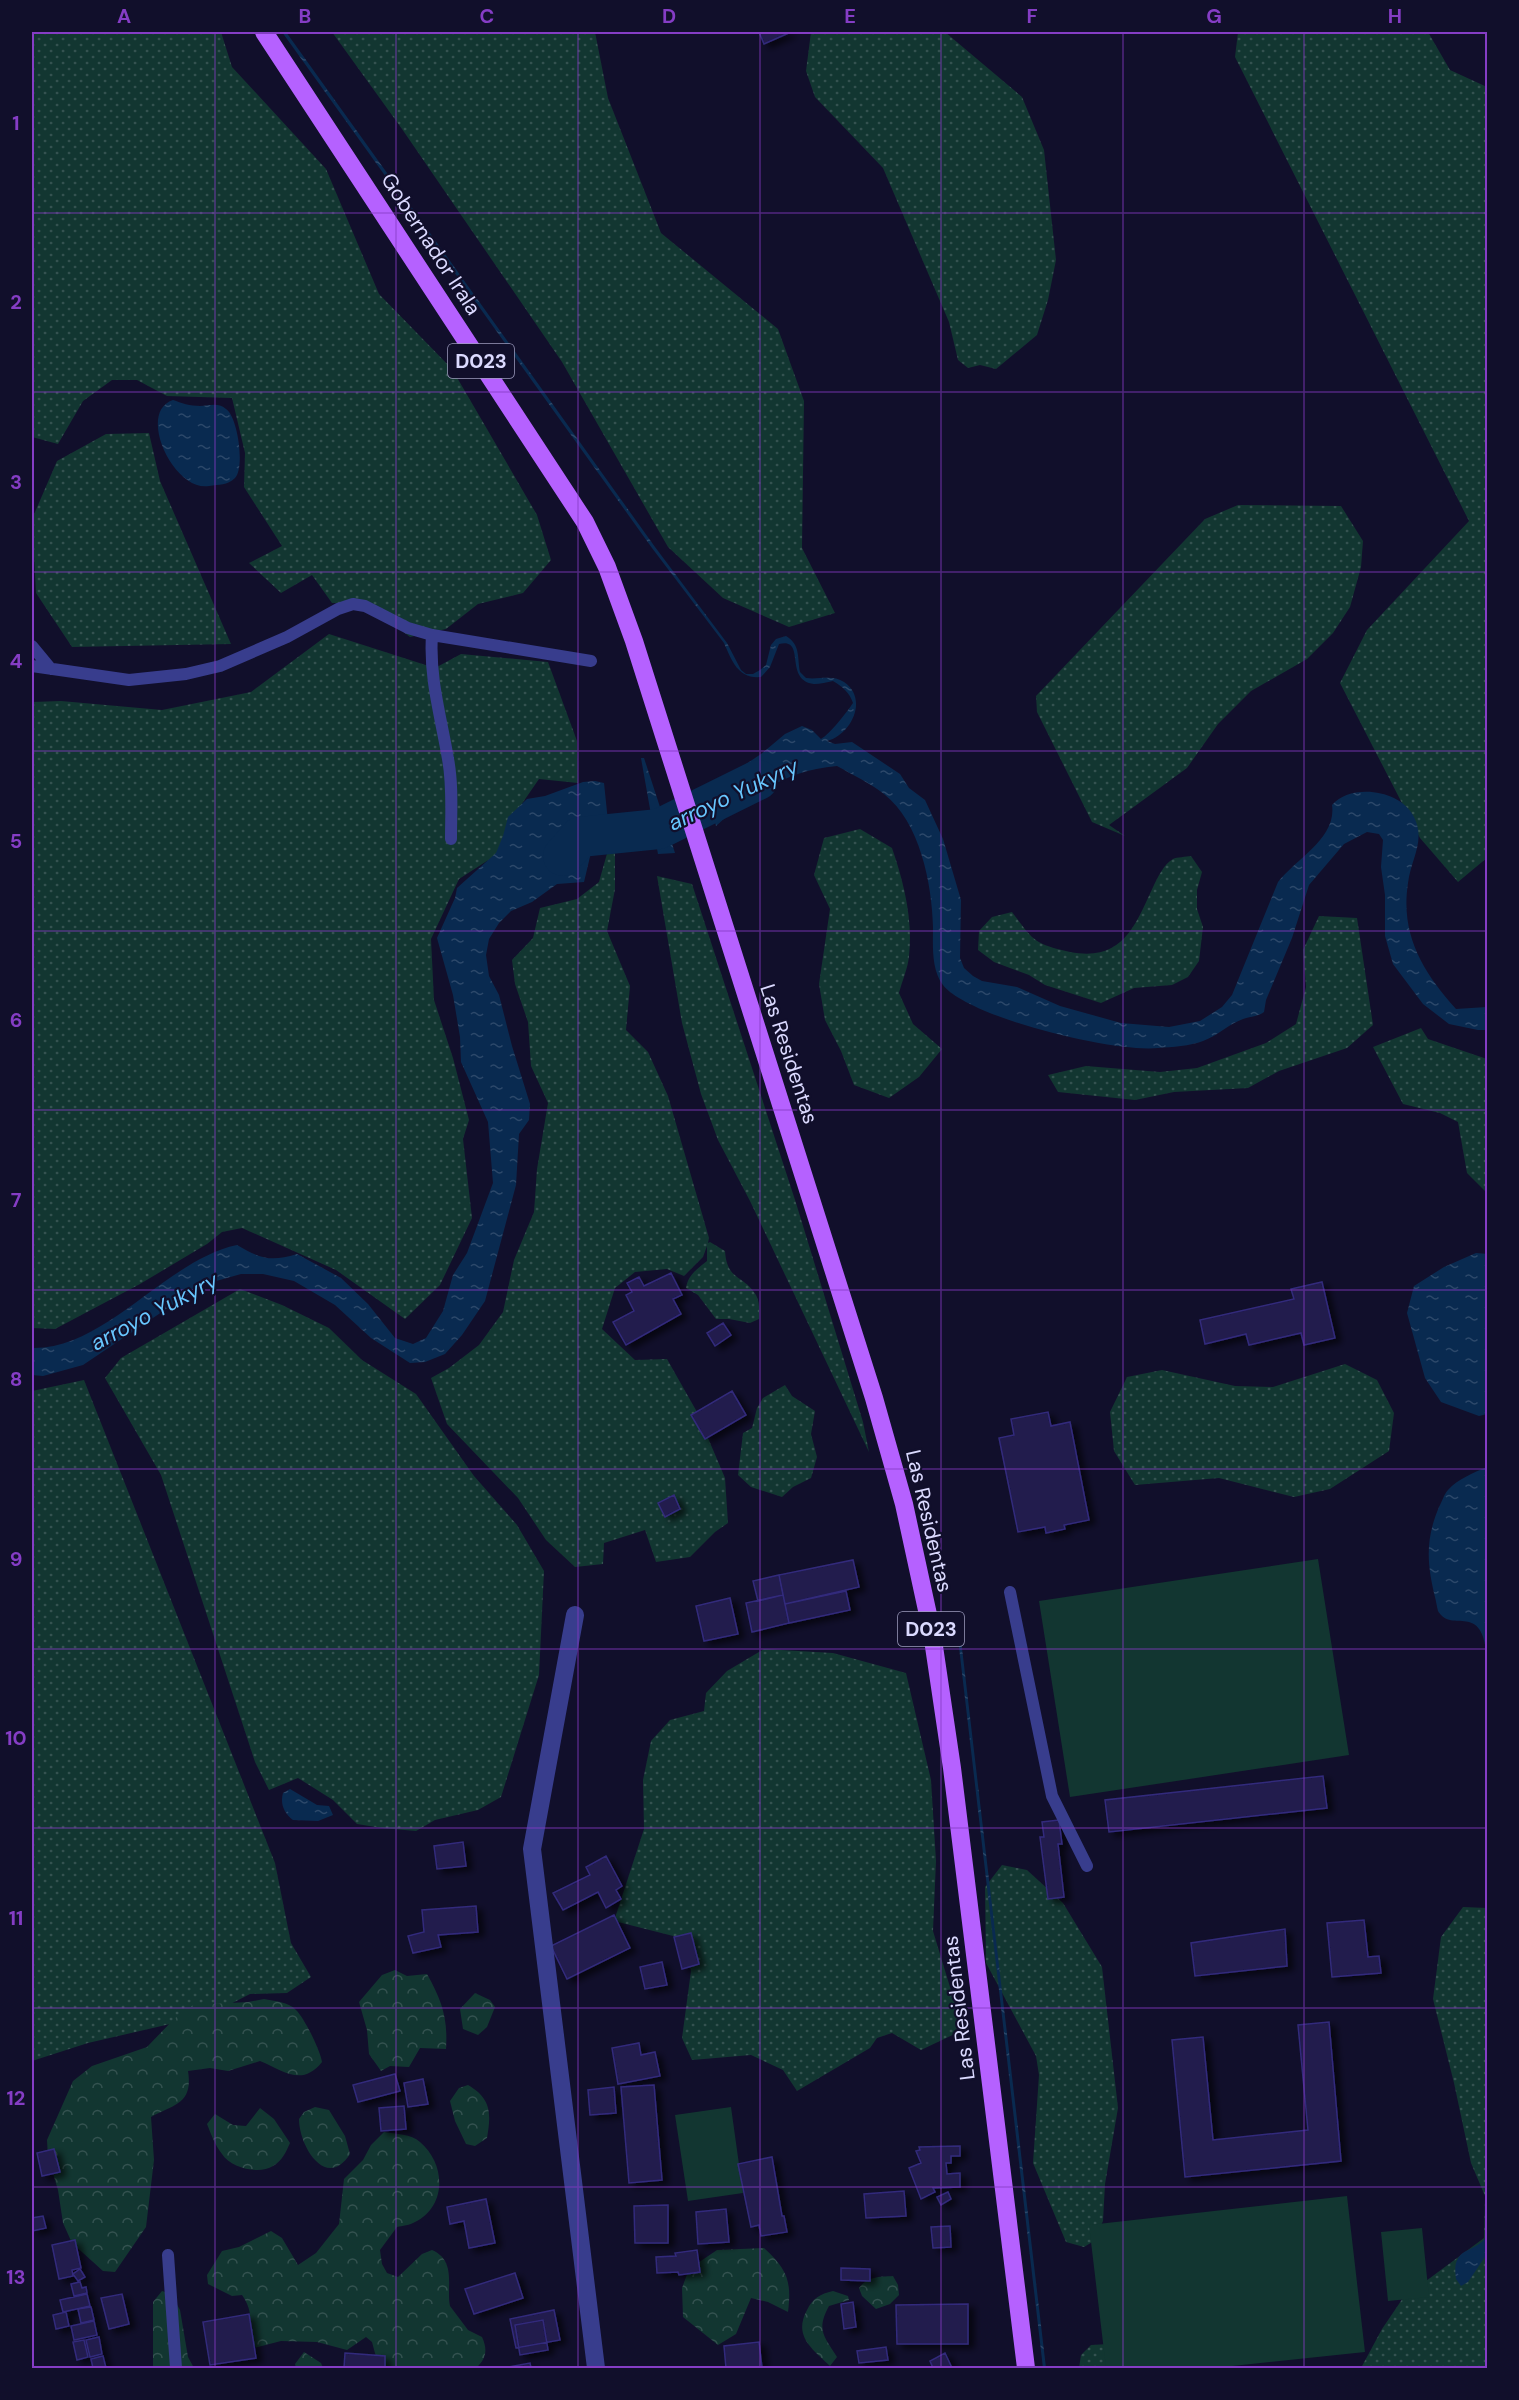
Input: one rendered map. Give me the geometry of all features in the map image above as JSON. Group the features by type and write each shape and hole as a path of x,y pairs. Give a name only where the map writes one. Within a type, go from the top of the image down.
{"main road":[{"name":"Gobernador Irala","path":"264,32 585,522 607,567 634,641 655,713"},
{"name":"Las Residentas","path":"655,713 874,1398 904,1504 929,1622 952,1768 1026,2368"}],"street":[{"path":"575,1615 532,1850 596,2368"}],"lane":[{"path":"32,666 129,680 186,674 220,666 287,637 338,609 353,604 365,606 408,628 432,635 591,661"},
{"path":"432,635 430,658 435,699 449,762 451,839"},
{"path":"32,646 51,669"},
{"path":"1010,1592 1052,1796 1087,1866"},
{"path":"168,2255 176,2368"}],"green space":[{"path":"32,32 221,32 232,67 326,169 379,294 452,369 537,515 551,560 523,593 478,604 446,629 410,637 365,603 332,603 312,575 281,593 249,563 282,546 244,487 245,453 232,398 167,396 137,380 112,380 83,401 58,444 32,437"},
{"path":"332,32 595,32 608,98 661,233 778,329 804,401 802,548 835,613 789,627 723,598 668,547 562,362 402,129"},
{"path":"811,32 945,32 1022,97 1044,150 1056,260 1048,300 1037,335 996,369 980,365 968,368 958,360 949,322 883,168 815,97 806,71"},
{"path":"1238,32 1428,32 1450,70 1487,87 1488,857 1458,882 1420,838 1340,683 1367,630 1469,521 1235,57"},
{"path":"149,433 160,481 231,644 72,647 36,593 32,519 57,461 106,434"},
{"path":"1238,505 1341,506 1363,541 1361,567 1350,607 1333,633 1307,659 1251,691 1218,724 1187,768 1109,825 1125,836 1092,822 1037,712 1036,696 1205,519"},
{"path":"329,634 435,668 461,654 548,662 577,741 578,783 539,779 510,821 507,848 459,879 431,939 434,1000 453,1058 469,1120 463,1139 472,1218 440,1285 405,1319 336,1270 242,1228 222,1232 207,1244 140,1284 55,1329 32,1328 32,702 61,701 162,710 251,692"},
{"path":"860,829 892,848 904,888 910,928 908,961 899,993 913,1024 942,1049 919,1077 889,1098 854,1085 841,1051 825,1020 819,984 830,909 814,875 824,838"},
{"path":"608,850 615,853 615,889 607,931 630,986 626,1030 648,1052 668,1096 709,1238 708,1243 725,1251 726,1261 732,1273 746,1283 756,1295 759,1304 759,1319 750,1323 716,1319 698,1295 686,1288 691,1276 707,1261 707,1246 703,1257 684,1276 667,1269 635,1272 615,1288 602,1329 635,1360 667,1359 697,1412 725,1478 728,1523 715,1532 690,1557 656,1562 645,1530 604,1543 603,1564 575,1567 546,1540 518,1498 447,1424 431,1378 449,1368 479,1345 503,1312 514,1260 534,1212 537,1169 548,1103 531,1066 528,1022 515,984 512,960 533,938 540,908 577,899 599,882"},
{"path":"1191,856 1202,872 1197,890 1197,909 1203,927 1199,961 1188,977 1172,985 1134,988 1101,1003 1045,985 1029,975 994,962 978,950 979,931 992,917 1012,912 1030,935 1041,943 1070,952 1088,954 1103,952 1125,938 1133,927 1157,878 1167,864 1175,858"},
{"path":"657,876 692,884 796,1203 863,1422 869,1452 750,1201 718,1140 701,1094 682,1023"},
{"path":"1319,916 1357,918 1373,1025 1347,1048 1279,1071 1248,1088 1174,1092 1135,1100 1058,1092 1048,1075 1086,1066 1160,1072 1197,1068 1266,1043 1296,1024 1306,987 1303,950"},
{"path":"1421,1028 1428,1039 1487,1059 1487,1193 1467,1173 1458,1122 1440,1113 1403,1104 1373,1047"},
{"path":"240,1289 282,1305 329,1328 362,1360 416,1394 474,1476 517,1525 544,1571 539,1675 501,1797 478,1810 435,1820 416,1831 357,1824 333,1800 298,1778 269,1790 255,1762 161,1475 105,1378 121,1358"},
{"path":"1345,1364 1377,1380 1394,1413 1389,1451 1330,1489 1294,1497 1219,1478 1135,1485 1114,1451 1110,1412 1127,1377 1162,1370 1235,1386 1273,1387"},
{"path":"84,1380 275,1863 291,1943 311,1977 287,1993 250,1994 209,2015 88,2043 32,2061 32,1391"},
{"path":"785,1385 792,1396 815,1411 811,1434 817,1457 811,1478 793,1487 782,1497 751,1487 738,1475 743,1433 752,1428 757,1408 763,1398"},
{"path":"1318,1559 1349,1755 1070,1797 1039,1601"},
{"path":"764,1649 833,1653 906,1673 931,1780 936,1861 933,1931 963,2030 921,2050 892,2033 877,2038 870,2048 797,2091 783,2070 751,2055 692,2060 682,2038 691,1971 685,1939 614,1921 644,1829 643,1780 651,1741 670,1720 704,1711 706,1693 727,1671"},
{"path":"1002,1865 1027,1870 1063,1903 1102,1967 1118,2108 1105,2184 1103,2221 1094,2241 1084,2247 1066,2242 1033,2163 1039,2075 1036,2056 986,1963 985,1887"},
{"path":"1463,1907 1487,1908 1487,2368 1361,2368 1382,2329 1403,2298 1484,2238 1485,2196 1471,2163 1433,1999 1441,1937"},
{"path":"395,1970 407,1976 427,1974 443,2010 446,2049 420,2048 409,2067 390,2066 381,2071 369,2054 367,2030 359,2002 382,1975"},
{"path":"475,1993 490,2000 495,2007 487,2027 478,2035 463,2029 460,2009"},
{"path":"264,1999 285,2004 296,2010 312,2035 322,2062 315,2070 300,2075 292,2075 260,2061 228,2071 210,2068 188,2071 188,2090 181,2101 151,2117 154,2160 146,2227 115,2272 103,2271 72,2243 63,2223 58,2190 48,2157 47,2140 73,2081 92,2066 147,2047 174,2019 193,2005"},
{"path":"468,2085 482,2096 489,2114 487,2138 475,2146 466,2144 455,2121 450,2101 459,2088"},
{"path":"315,2107 329,2110 345,2136 350,2154 341,2164 332,2168 323,2166 309,2152 300,2130 299,2119 304,2112"},
{"path":"731,2107 743,2193 688,2201 675,2115"},
{"path":"260,2108 274,2119 290,2143 281,2159 273,2166 260,2170 246,2169 226,2159 217,2147 207,2124 215,2114 233,2125 246,2126"},
{"path":"384,2132 408,2136 420,2142 435,2162 439,2184 438,2195 433,2206 425,2215 413,2223 397,2227 380,2250 382,2264 387,2273 398,2277 422,2254 432,2250 440,2255 448,2268 450,2306 468,2330 482,2337 485,2354 482,2361 476,2368 379,2368 372,2342 366,2337 347,2350 317,2342 281,2341 246,2350 250,2315 242,2295 232,2296 208,2284 207,2275 222,2251 239,2247 271,2231 282,2238 298,2265 316,2253 339,2224 344,2179 363,2160 371,2145"},
{"path":"1347,2196 1365,2352 1214,2368 1106,2368 1089,2225"},
{"path":"1422,2228 1429,2297 1388,2301 1381,2232"},
{"path":"764,2248 778,2262 786,2276 789,2292 788,2312 768,2302 751,2298 736,2334 718,2345 683,2317 682,2288 689,2269 717,2250"},
{"path":"893,2276 898,2285 899,2295 890,2304 876,2309 862,2296 859,2288 870,2279"},
{"path":"162,2291 171,2294 180,2310 188,2357 194,2368 153,2368 153,2302"},
{"path":"833,2291 848,2296 849,2300 829,2306 825,2314 823,2333 837,2357 830,2366 811,2348 803,2335 802,2327 803,2319 812,2302 821,2295"},
{"path":"1109,2344 1127,2368 1079,2368 1081,2355 1091,2345"},
{"path":"304,2352 321,2363 323,2368 296,2368 295,2364"}],"water":[{"path":"282,32 286,32 655,547 727,643 741,670 746,674 753,674 760,670 766,665 771,645 776,639 786,636 794,643 798,652 800,672 806,678 835,678 844,682 851,689 856,707 854,716 843,732 827,741 835,744 852,742 900,774 909,788 925,800 943,839 961,900 960,958 964,968 973,976 982,981 1017,987 1060,1006 1121,1023 1169,1027 1200,1021 1222,1007 1232,995 1278,882 1322,838 1332,817 1332,805 1340,798 1351,794 1375,792 1398,800 1414,817 1417,826 1419,834 1417,850 1408,883 1406,902 1411,936 1424,967 1456,1009 1487,1007 1487,1030 1449,1024 1423,1004 1393,964 1385,936 1385,895 1381,867 1383,840 1379,834 1367,832 1344,844 1309,885 1292,938 1266,1000 1264,1012 1238,1021 1198,1043 1175,1047 1138,1048 1078,1039 1011,1021 958,997 943,985 936,972 927,873 915,837 907,821 884,794 837,766 819,768 787,778 757,794 716,826 706,791 761,754 785,734 802,726 812,730 821,739 843,717 853,703 850,696 833,681 814,684 805,681 799,675 792,647 787,644 779,644 770,667 761,677 753,677 741,672 724,643 652,548"},
{"path":"173,400 200,406 220,406 230,414 237,432 240,454 238,472 232,481 209,486 196,485 183,477 172,465 159,434 158,419 162,407"},
{"path":"641,758 644,758 675,853 658,854"},
{"path":"583,782 604,783 610,841 593,844 584,882 557,884 532,902 511,911 499,923 489,939 486,955 489,976 499,995 530,1104 529,1120 519,1134 516,1185 485,1301 462,1335 445,1354 425,1362 410,1363 371,1338 335,1305 294,1281 263,1274 241,1274 202,1285 83,1365 43,1376 32,1375 32,1348 59,1345 85,1335 185,1268 211,1254 237,1245 266,1258 297,1254 341,1278 368,1304 395,1338 413,1344 426,1338 443,1311 453,1275 467,1253 493,1183 488,1122 461,1062 460,1037 453,995 437,938 455,898 457,888 496,853 508,817 527,799 545,796"},
{"path":"1476,1253 1488,1254 1487,1414 1479,1416 1441,1402 1425,1378 1407,1313 1414,1286 1444,1267"},
{"path":"1487,1467 1487,1659 1480,1630 1473,1624 1444,1617 1438,1611 1430,1574 1429,1541 1434,1519 1447,1492 1461,1479"},
{"path":"957,1630 960,1631 1046,2368 1043,2368"},
{"path":"290,1789 317,1805 329,1806 333,1815 318,1821 293,1820 282,1805 283,1793"},
{"path":"1487,2236 1487,2254 1468,2282 1461,2286 1456,2279 1455,2268 1460,2255 1482,2242"}],"building":[{"path":"759,32 791,32 764,44"},
{"path":"671,1273 682,1295 673,1299 681,1314 626,1345 613,1322 634,1311 626,1295 632,1292 627,1283 639,1277 644,1286"},
{"path":"1322,1282 1335,1338 1304,1345 1301,1333 1249,1345 1246,1334 1205,1344 1200,1320 1294,1299 1291,1289"},
{"path":"723,1323 731,1335 715,1346 707,1333"},
{"path":"732,1391 746,1415 705,1439 691,1415"},
{"path":"1048,1412 1051,1426 1070,1422 1089,1520 1064,1525 1065,1529 1046,1533 1045,1527 1018,1532 999,1438 1014,1435 1011,1419"},
{"path":"674,1495 680,1509 665,1517 658,1503"},
{"path":"853,1560 859,1587 785,1604 779,1575"},
{"path":"779,1575 783,1595 758,1601 753,1581"},
{"path":"846,1591 850,1610 789,1623 785,1604"},
{"path":"783,1595 789,1623 752,1632 746,1603"},
{"path":"730,1598 738,1634 704,1641 696,1606"},
{"path":"1323,1776 1327,1808 1109,1832 1105,1800"},
{"path":"1059,1820 1062,1844 1058,1844 1064,1897 1048,1899 1040,1837 1044,1837 1042,1822"},
{"path":"463,1842 466,1866 437,1869 434,1846"},
{"path":"606,1856 622,1886 616,1890 621,1899 606,1908 598,1892 563,1910 553,1893 590,1875 586,1867"},
{"path":"476,1906 478,1932 438,1935 441,1947 413,1953 408,1936 424,1932 422,1910"},
{"path":"614,1915 630,1948 567,1979 551,1946"},
{"path":"1364,1920 1368,1957 1379,1956 1381,1973 1332,1977 1327,1923"},
{"path":"1285,1929 1287,1966 1195,1976 1191,1943"},
{"path":"691,1933 699,1964 682,1969 674,1937"},
{"path":"662,1962 667,1985 645,1989 640,1967"},
{"path":"1329,2022 1341,2161 1185,2177 1172,2040 1203,2037 1213,2140 1308,2130 1298,2025"},
{"path":"639,2043 641,2055 655,2052 660,2076 618,2084 612,2048"},
{"path":"395,2074 400,2091 358,2102 353,2085"},
{"path":"423,2079 428,2104 408,2107 404,2083"},
{"path":"654,2085 662,2180 629,2183 621,2087"},
{"path":"614,2087 616,2113 590,2115 588,2090"},
{"path":"404,2106 406,2129 381,2131 379,2108"},
{"path":"960,2146 960,2156 951,2156 951,2163 946,2163 947,2174 960,2173 960,2187 933,2188 935,2192 921,2199 909,2168 921,2163 916,2151 920,2150 919,2147"},
{"path":"54,2149 60,2172 42,2176 37,2153"},
{"path":"772,2157 787,2232 761,2236 759,2225 751,2227 738,2164"},
{"path":"904,2191 906,2216 866,2218 864,2194"},
{"path":"948,2192 951,2199 941,2205 937,2197"},
{"path":"486,2199 495,2243 469,2248 464,2221 450,2224 447,2207"},
{"path":"668,2205 668,2243 635,2243 634,2206"},
{"path":"726,2209 729,2242 698,2244 696,2212"},
{"path":"43,2216 46,2228 32,2231 32,2218"},
{"path":"950,2226 951,2247 933,2248 931,2227"},
{"path":"75,2240 81,2268 72,2270 73,2276 59,2279 52,2245"},
{"path":"697,2250 700,2272 679,2275 678,2272 657,2273 656,2257 676,2256 675,2253"},
{"path":"841,2268 870,2269 870,2281 841,2280"},
{"path":"80,2269 85,2277 78,2281 73,2274"},
{"path":"515,2273 523,2298 474,2314 465,2289"},
{"path":"80,2282 82,2288 86,2287 87,2293 74,2296 71,2284"},
{"path":"87,2294 90,2306 63,2312 60,2300"},
{"path":"122,2294 129,2324 109,2329 101,2298"},
{"path":"853,2302 856,2327 844,2329 841,2304"},
{"path":"968,2304 968,2344 897,2344 896,2305"},
{"path":"91,2307 94,2320 81,2323 78,2309"},
{"path":"554,2310 560,2340 516,2348 510,2319"},
{"path":"66,2312 69,2326 56,2329 53,2315"},
{"path":"249,2314 256,2358 210,2365 203,2322"},
{"path":"543,2320 548,2350 520,2355 515,2325"},
{"path":"94,2321 97,2335 74,2340 71,2326"},
{"path":"99,2337 102,2354 90,2357 86,2340"},
{"path":"84,2340 88,2357 77,2360 73,2342"},
{"path":"759,2342 762,2368 726,2368 724,2346"},
{"path":"886,2347 888,2360 859,2363 857,2351"},
{"path":"345,2353 385,2356 385,2368 344,2368"},
{"path":"945,2353 952,2368 933,2368 930,2361"},
{"path":"103,2356 106,2368 93,2368 91,2359"},
{"path":"530,2363 531,2368 503,2368"}],"waterway":[{"name":"arroyo Yukyry","path":"563,856 580,837 659,829 758,780"}]}
